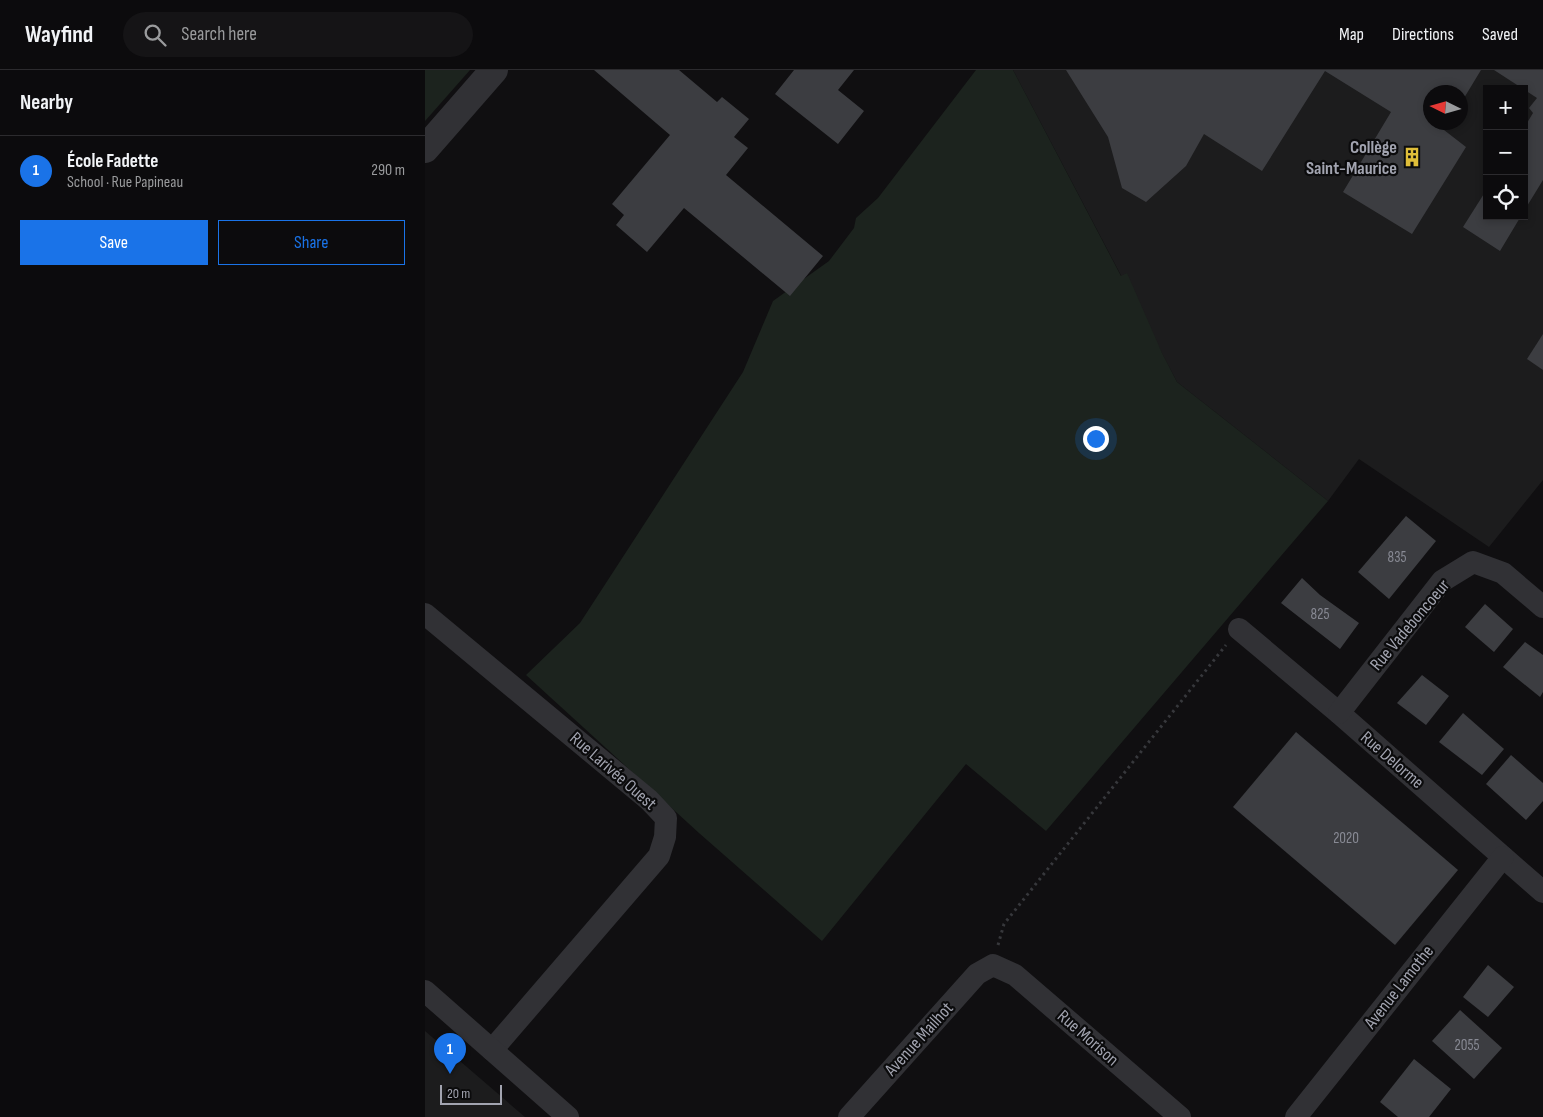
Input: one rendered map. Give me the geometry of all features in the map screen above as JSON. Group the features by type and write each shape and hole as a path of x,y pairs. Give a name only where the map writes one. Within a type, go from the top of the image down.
{"street":[{"path":"425,149 494,70"},
{"name":"Rue Vadeboncoeur","path":"1339,713 1442,581 1473,562 1503,573 1543,607"},
{"name":"Rue Larivée Ouest","path":"425,614 649,800 666,818 665,837 659,856 492,1050"},
{"name":"Rue Delorme","path":"1239,629 1339,713 1543,892"},
{"name":"Avenue Lamothe","path":"1296,1117 1503,857"},
{"name":"Avenue Mailhot","path":"849,1117 977,974 993,965"},
{"name":"Rue Morison","path":"993,965 1015,975 1179,1117"},
{"path":"425,992 568,1117"}],"path":[{"path":"993,965 1004,924 1239,629"}],"shaded area":[{"path":"425,70 470,70 425,121"},
{"path":"976,70 1013,70 1121,276 1127,273 1162,353 1177,382 1328,501 1046,831 966,764 822,941 699,833 526,675 580,623 743,372 773,301 829,261 854,228 856,218 878,198"},
{"path":"1013,70 1543,70 1543,480 1489,547 1359,459 1328,501 1177,382"},
{"path":"425,1031 525,1117 425,1117"}],"building":[{"path":"594,70 679,70 717,102 722,97 749,119 734,137 748,148 726,175 823,256 790,296 684,208 647,252 616,225 624,215 612,204 670,135"},
{"path":"794,70 854,70 838,90 864,111 838,144 775,94"},
{"name":"Collège Saint-Maurice","path":"1066,70 1481,70 1468,91 1468,85 1423,85 1423,130 1444,130 1466,147 1412,234 1343,192 1391,112 1325,71 1262,171 1204,134 1186,166 1146,202 1122,188 1108,137"},
{"path":"1494,70 1543,70 1543,180 1528,204 1528,121 1533,113 1529,108 1537,98 1528,92 1528,85 1517,85"},
{"path":"1483,195 1483,220 1519,220 1500,251 1463,227"},
{"path":"1543,334 1543,370 1527,359"},
{"path":"1406,516 1436,541 1389,599 1358,572"},
{"path":"1302,578 1320,595 1359,623 1340,649 1281,603"},
{"path":"1485,604 1513,629 1494,652 1465,627"},
{"path":"1525,642 1543,655 1543,692 1540,697 1503,667"},
{"path":"1422,675 1449,696 1426,725 1397,703"},
{"path":"1463,713 1504,749 1482,775 1439,742"},
{"path":"1296,732 1458,870 1395,945 1233,807"},
{"path":"1511,755 1543,783 1543,801 1526,820 1486,784"},
{"path":"1488,965 1514,987 1488,1017 1463,997"},
{"path":"1460,1010 1502,1048 1474,1079 1432,1041"},
{"path":"1414,1059 1451,1089 1429,1117 1398,1117 1380,1102"}],"place":[{"name":"Collège Saint-Maurice","path":"1412,157"},
{"name":"École Fadette","path":"450,1074"}]}
